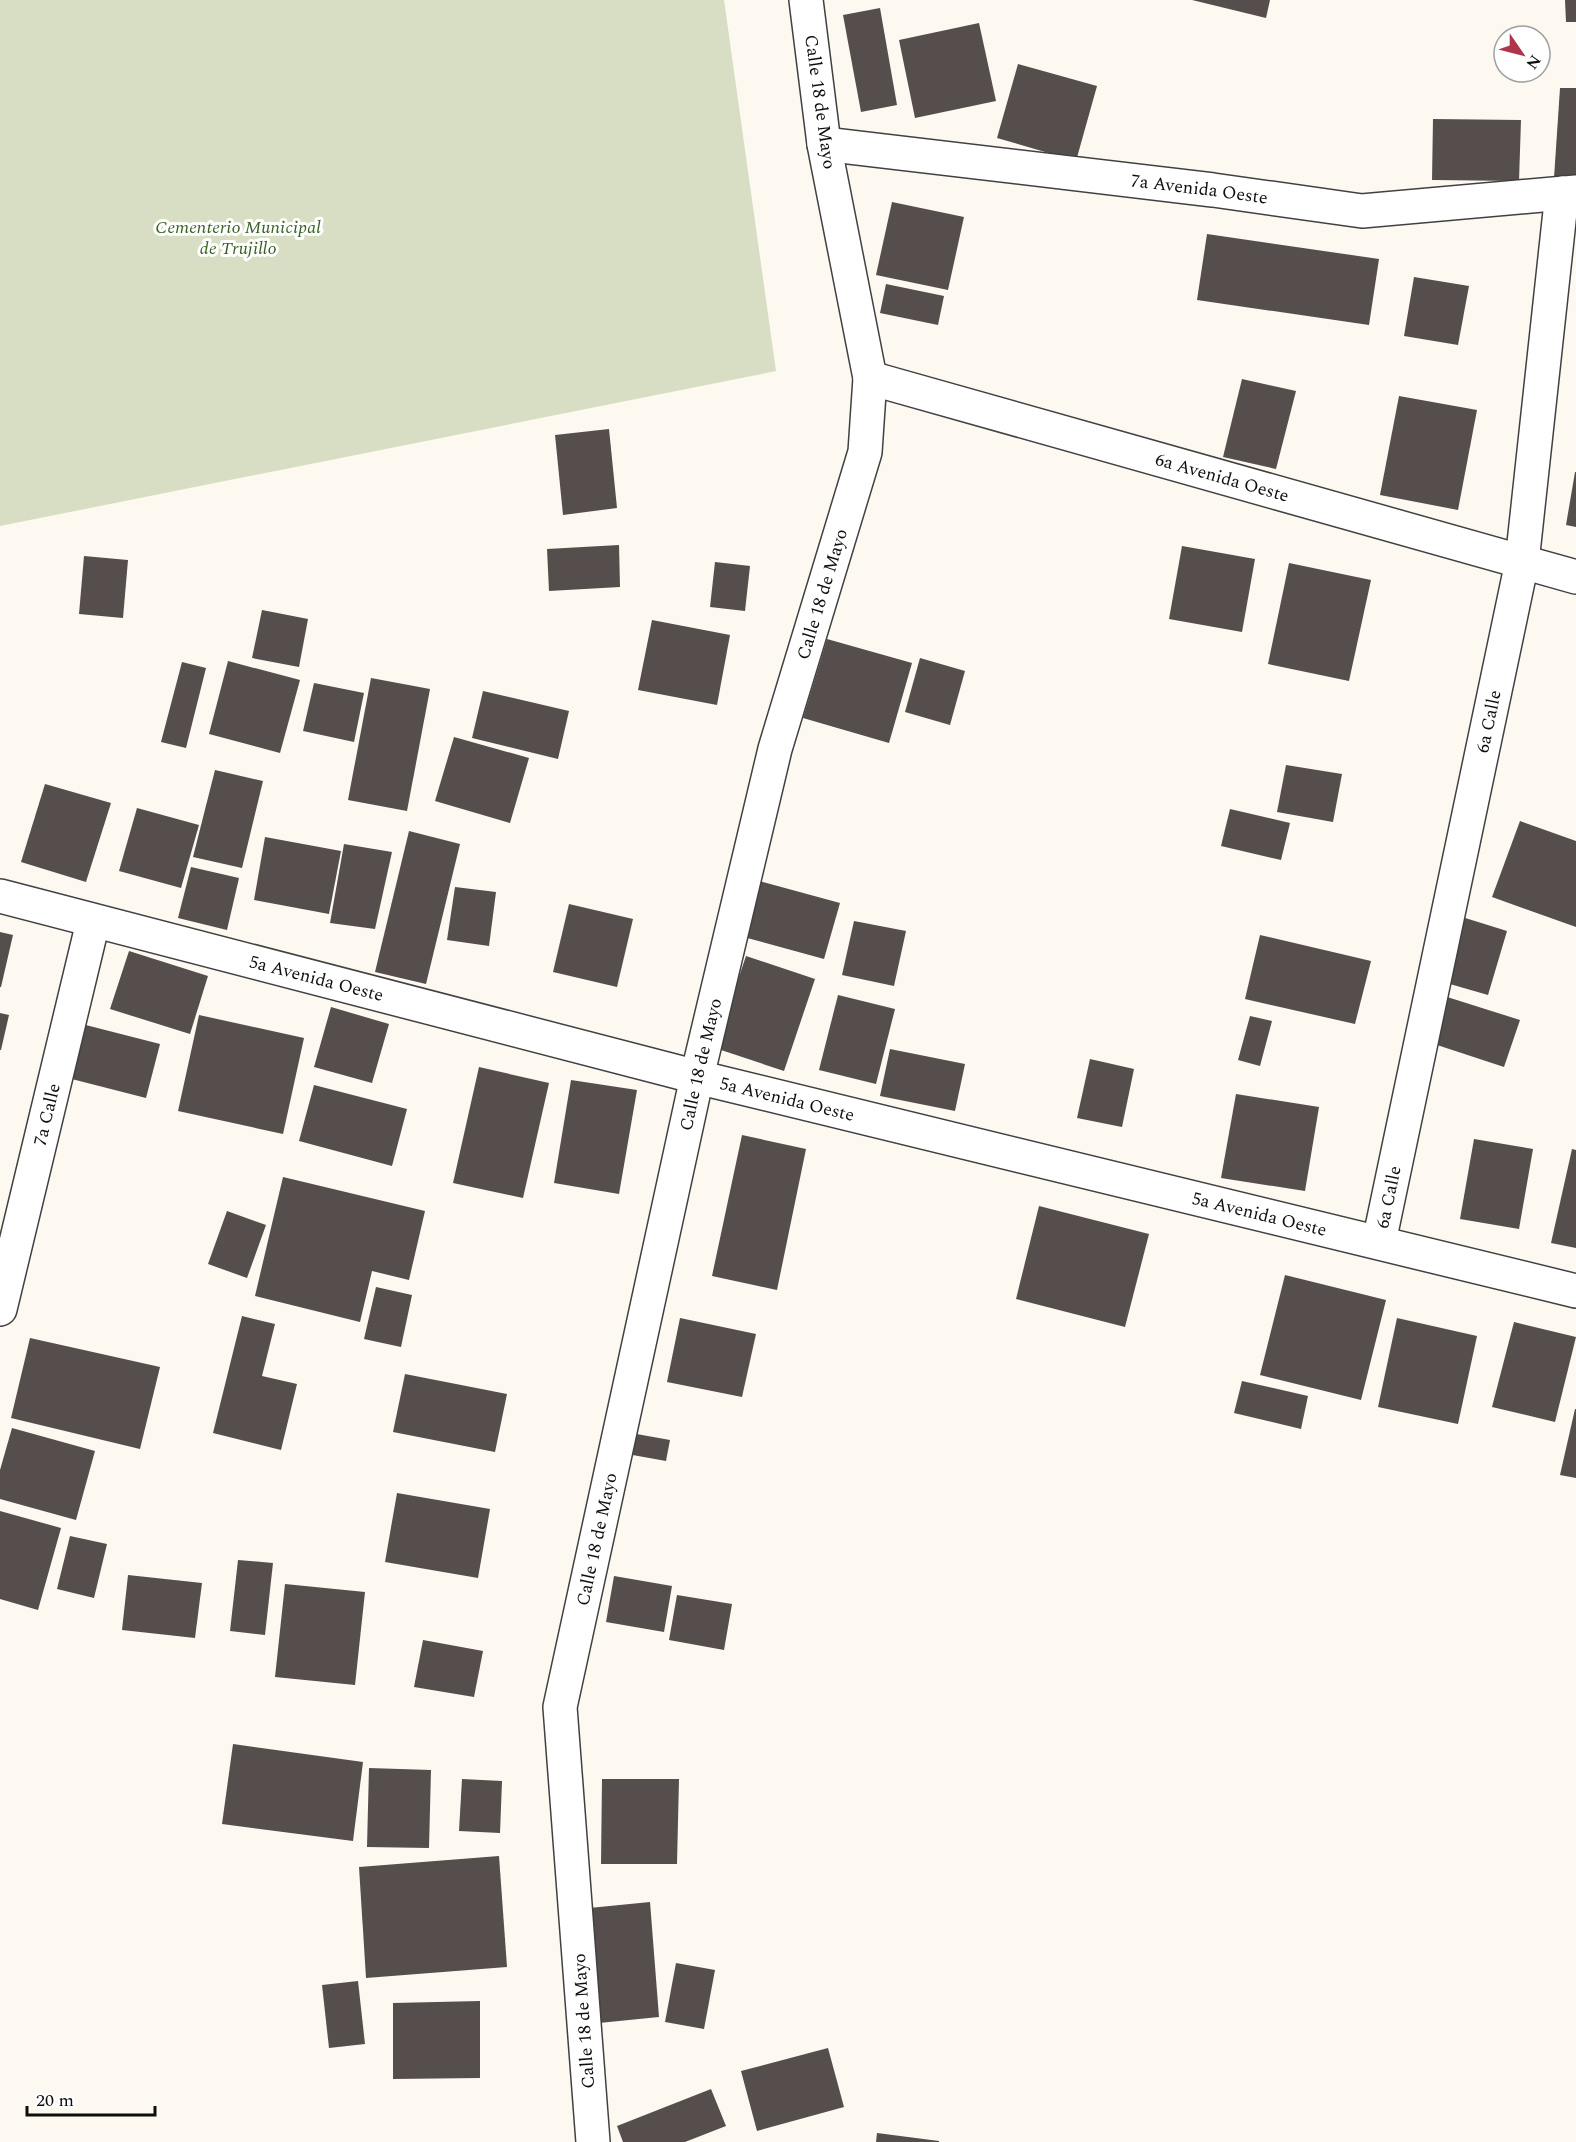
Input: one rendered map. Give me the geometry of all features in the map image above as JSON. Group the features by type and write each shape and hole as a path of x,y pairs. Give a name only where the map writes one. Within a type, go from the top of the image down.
{"street":[{"name":"Calle 18 de Mayo","path":"593,2142 560,1707 697,1077 775,749 865,452 870,378 824,144 806,0"},
{"name":"7a Avenida Oeste","path":"824,144 1201,189 1362,211 1569,192"},
{"name":"6a Calle","path":"1379,1242 1522,562 1569,192"},
{"name":"6a Avenida Oeste","path":"870,378 1576,577"},
{"name":"5a Avenida Oeste","path":"0,896 697,1077 1576,1291"},
{"name":"7a Calle","path":"0,1309 93,922"}],"green space":[{"name":"Cementerio Municipal de Trujillo","path":"0,0 724,0 776,371 0,526"}],"building":[{"path":"1192,0 1270,0 1266,18"},
{"path":"1565,0 1576,0 1576,22 1566,22"},
{"path":"880,8 897,105 861,112 843,15"},
{"path":"979,23 996,101 915,118 899,40"},
{"path":"1018,64 1097,86 1076,161 997,138"},
{"path":"1560,88 1576,88 1576,179 1554,178"},
{"path":"1433,119 1521,120 1519,181 1432,180"},
{"path":"892,202 964,217 948,290 876,275"},
{"path":"1207,234 1379,259 1369,325 1197,300"},
{"path":"1414,277 1469,286 1458,345 1404,336"},
{"path":"886,284 944,296 938,325 880,313"},
{"path":"1242,379 1296,391 1276,469 1223,457"},
{"path":"1399,396 1477,410 1458,510 1380,495"},
{"path":"609,429 617,508 563,515 555,435"},
{"path":"1576,472 1576,527 1566,525"},
{"path":"619,545 620,587 549,591 547,549"},
{"path":"1182,546 1255,559 1242,632 1169,619"},
{"path":"84,556 128,560 123,618 79,614"},
{"path":"715,562 750,566 745,611 710,607"},
{"path":"1289,563 1371,580 1349,681 1268,664"},
{"path":"262,610 308,619 299,667 252,658"},
{"path":"652,620 730,635 717,705 638,690"},
{"path":"827,639 912,663 889,743 803,718"},
{"path":"920,658 965,671 950,725 905,712"},
{"path":"228,661 300,680 280,753 209,734"},
{"path":"182,662 206,668 186,748 161,742"},
{"path":"371,678 430,689 407,811 348,800"},
{"path":"314,683 364,693 354,742 303,731"},
{"path":"483,691 569,711 558,759 472,738"},
{"path":"454,737 529,758 510,823 435,801"},
{"path":"1286,765 1342,774 1333,822 1277,812"},
{"path":"215,770 263,781 242,868 193,857"},
{"path":"45,784 111,803 86,882 21,862"},
{"path":"137,808 199,825 181,888 119,871"},
{"path":"1230,809 1290,823 1281,860 1221,846"},
{"path":"1520,821 1576,841 1576,927 1492,897"},
{"path":"409,831 460,844 426,984 375,972"},
{"path":"265,837 341,851 329,914 254,900"},
{"path":"344,844 392,852 375,929 330,923"},
{"path":"191,867 239,878 227,930 178,918"},
{"path":"756,880 840,903 824,959 740,936"},
{"path":"455,887 496,892 489,946 447,940"},
{"path":"569,904 633,919 617,987 553,972"},
{"path":"1462,917 1507,931 1488,995 1443,982"},
{"path":"854,921 906,931 894,986 842,975"},
{"path":"0,932 13,935 1,987 0,987"},
{"path":"1260,935 1371,961 1355,1024 1245,999"},
{"path":"129,951 208,976 190,1034 110,1009"},
{"path":"746,956 815,979 784,1071 715,1048"},
{"path":"838,995 895,1009 876,1084 819,1070"},
{"path":"1444,996 1520,1020 1504,1067 1428,1042"},
{"path":"331,1007 389,1024 372,1083 314,1067"},
{"path":"0,1013 9,1015 1,1050 0,1050"},
{"path":"199,1015 304,1038 283,1134 178,1111"},
{"path":"1250,1016 1272,1021 1260,1066 1238,1060"},
{"path":"74,1022 160,1044 146,1098 60,1076"},
{"path":"890,1049 965,1064 955,1111 880,1096"},
{"path":"1090,1059 1134,1069 1122,1127 1077,1118"},
{"path":"479,1067 549,1083 523,1198 453,1183"},
{"path":"571,1080 637,1090 619,1194 554,1183"},
{"path":"314,1085 407,1109 392,1166 299,1141"},
{"path":"1236,1094 1319,1107 1305,1191 1221,1178"},
{"path":"742,1135 806,1149 777,1290 712,1276"},
{"path":"1474,1139 1533,1149 1519,1229 1460,1219"},
{"path":"1572,1149 1576,1150 1576,1248 1551,1243"},
{"path":"283,1177 425,1211 409,1280 372,1271 360,1322 255,1296"},
{"path":"1039,1206 1149,1234 1125,1327 1016,1299"},
{"path":"227,1211 266,1225 247,1278 208,1264"},
{"path":"1285,1275 1386,1300 1361,1400 1260,1375"},
{"path":"376,1287 412,1295 401,1347 364,1339"},
{"path":"242,1316 275,1324 262,1376 297,1384 281,1450 213,1433"},
{"path":"680,1318 756,1334 742,1397 667,1382"},
{"path":"1397,1318 1477,1336 1458,1424 1378,1407"},
{"path":"1514,1322 1576,1337 1555,1422 1492,1407"},
{"path":"30,1338 160,1367 140,1449 11,1418"},
{"path":"405,1374 507,1394 495,1452 393,1432"},
{"path":"1242,1381 1308,1396 1301,1429 1234,1413"},
{"path":"1576,1409 1576,1478 1560,1475"},
{"path":"12,1428 95,1451 76,1520 0,1499 0,1470"},
{"path":"631,1433 670,1440 666,1461 627,1454"},
{"path":"397,1493 490,1509 478,1578 385,1562"},
{"path":"0,1511 61,1528 38,1610 0,1599"},
{"path":"70,1536 107,1544 94,1598 57,1589"},
{"path":"238,1560 273,1563 265,1635 230,1631"},
{"path":"128,1575 202,1583 195,1638 122,1630"},
{"path":"614,1576 672,1586 664,1632 606,1622"},
{"path":"285,1584 365,1592 355,1685 275,1677"},
{"path":"677,1595 732,1604 724,1650 669,1640"},
{"path":"423,1640 483,1651 474,1697 414,1687"},
{"path":"233,1744 363,1762 353,1841 222,1824"},
{"path":"369,1768 431,1770 429,1848 367,1847"},
{"path":"462,1779 502,1781 500,1833 459,1831"},
{"path":"602,1779 679,1779 677,1864 601,1864"},
{"path":"499,1856 507,1967 366,1978 359,1867"},
{"path":"650,1902 659,2017 589,2024 579,1909"},
{"path":"676,1963 715,1970 704,2029 665,2022"},
{"path":"358,1981 365,2044 329,2048 322,1985"},
{"path":"480,2001 480,2078 393,2079 393,2003"},
{"path":"828,2048 844,2107 757,2131 741,2071"},
{"path":"711,2089 726,2126 685,2142 623,2142 617,2126"},
{"path":"877,2133 939,2141 939,2142 876,2142"}]}
